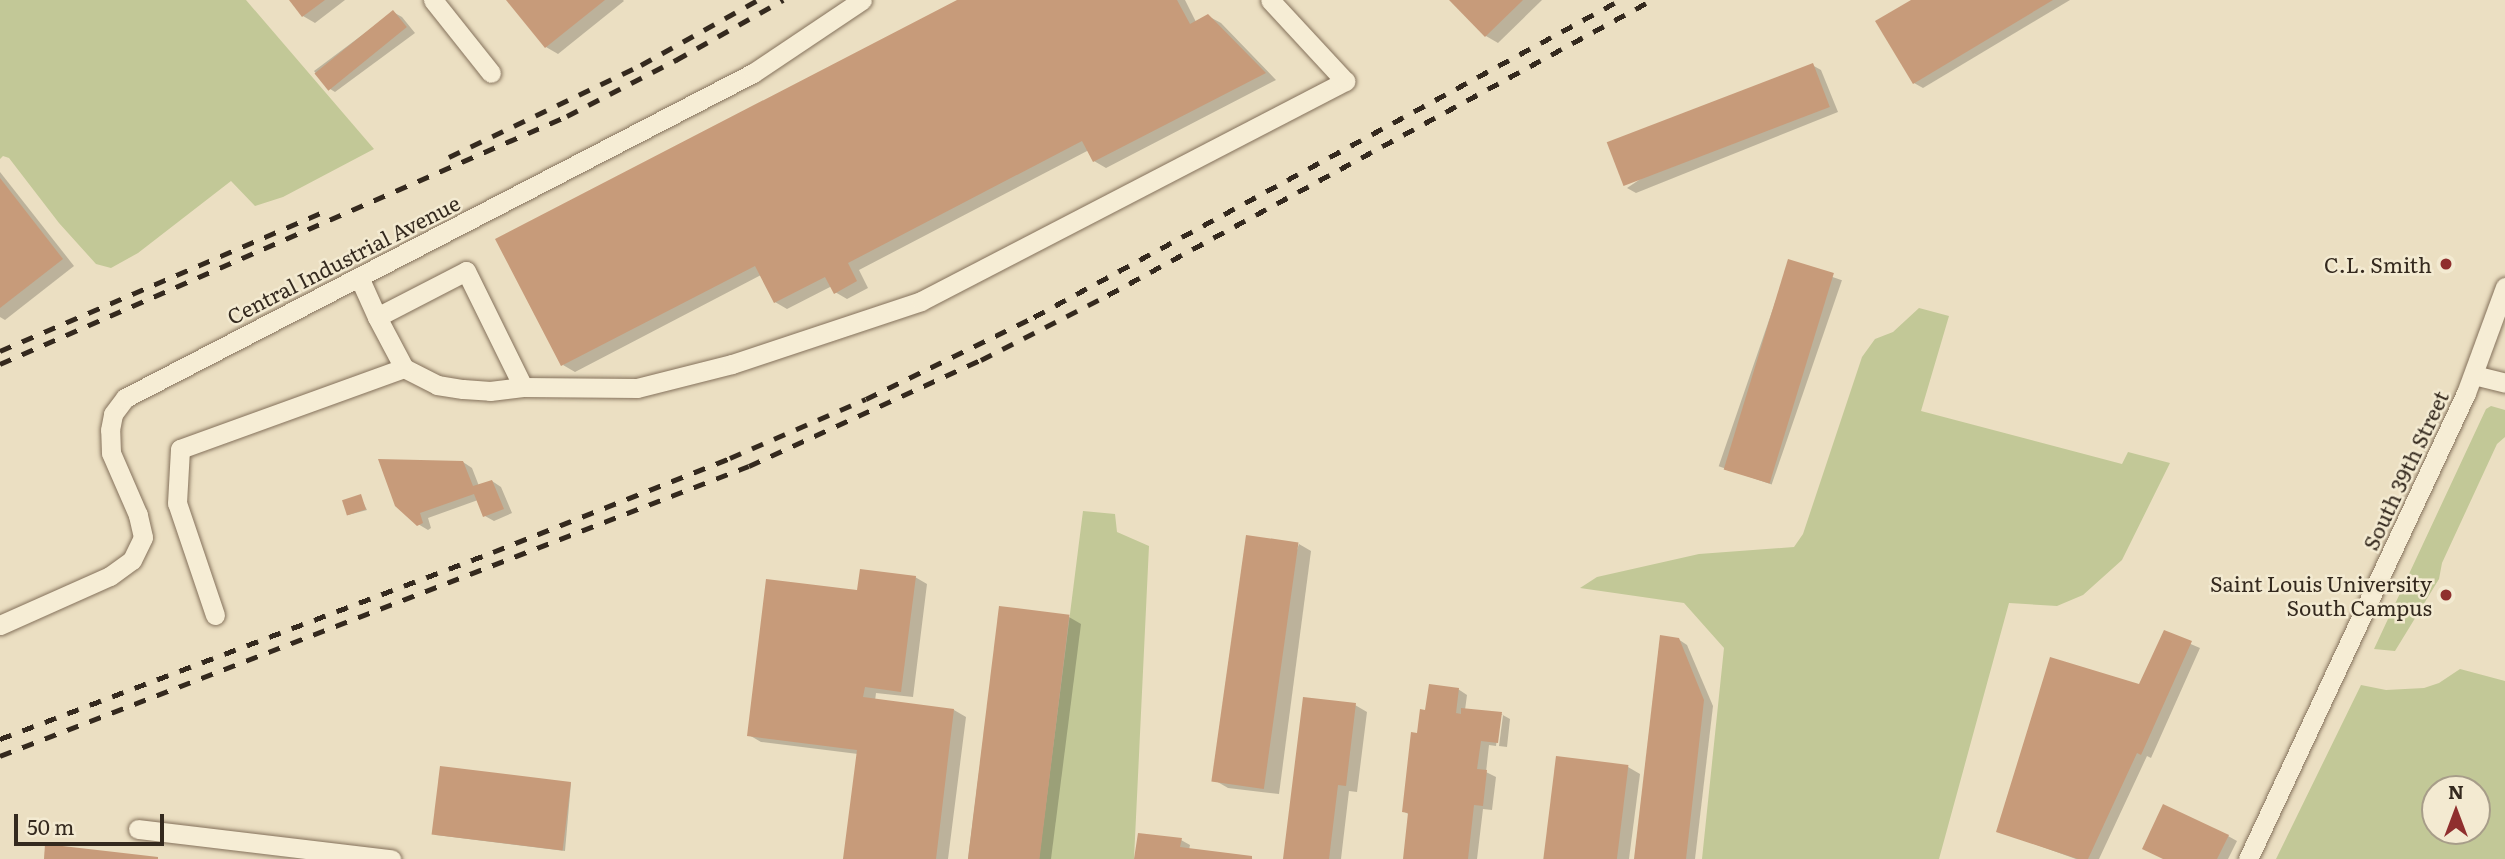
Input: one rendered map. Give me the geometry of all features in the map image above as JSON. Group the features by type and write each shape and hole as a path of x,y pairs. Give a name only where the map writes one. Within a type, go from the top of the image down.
{"street":[{"path":"433,0 491,73"},
{"name":"Central Industrial Avenue","path":"0,625 110,576 132,560 143,537 138,515 111,453 110,430 113,414 125,398 753,73 862,0"},
{"path":"359,277 404,368 437,385 490,391 523,387 637,388 732,364 921,301 1345,81 1270,0"},
{"path":"377,317 466,271 523,387"},
{"name":"South 39th Street","path":"2249,859 2474,375 2505,287"},
{"path":"215,615 177,503 180,449 404,368"},
{"path":"2474,375 2505,383"},
{"path":"138,828 391,859"}],"green space":[{"path":"0,0 246,0 374,149 283,197 255,206 231,181 138,253 111,268 96,264 59,223 9,158 3,156 0,159"},
{"path":"1919,308 1949,316 1921,411 2122,464 2128,452 2170,463 2122,560 2083,595 2057,606 2009,603 1939,859 1702,859 1724,648 1684,603 1580,588 1597,577 1699,554 1794,547 1803,534 1862,357 1875,339 1893,332"},
{"path":"2491,406 2505,410 2505,437 2497,444 2442,563 2439,579 2395,651 2374,649 2486,409"},
{"path":"1083,511 1115,514 1117,532 1149,546 1134,859 1039,859"},
{"path":"2460,669 2505,681 2505,859 2276,859 2361,685 2386,690 2424,688 2439,683"}],"building":[{"path":"289,0 325,0 302,17"},
{"path":"506,0 605,0 545,48"},
{"path":"957,0 1177,0 1190,24 1208,14 1266,73 1093,162 1082,141 848,263 857,281 834,294 825,277 774,303 755,266 561,366 495,239"},
{"path":"1449,0 1523,0 1485,37"},
{"path":"1911,0 2053,0 1913,84 1875,21"},
{"path":"393,10 407,27 328,91 315,74"},
{"path":"1813,63 1830,107 1624,186 1607,142"},
{"path":"0,178 63,259 0,308"},
{"path":"1788,259 1834,273 1770,483 1724,469"},
{"path":"378,459 463,461 473,486 492,480 504,509 483,517 474,494 420,513 423,523 417,526 395,506"},
{"path":"361,494 366,509 347,515 342,500"},
{"path":"1246,535 1298,542 1264,789 1211,782"},
{"path":"860,569 916,576 901,692 865,687 863,697 954,709 936,859 843,859 857,750 747,736 766,579 857,590"},
{"path":"999,606 1069,615 1039,859 968,859"},
{"path":"2164,630 2192,641 2141,755 2137,753 2088,859 2078,859 1996,832 2050,657 2139,684"},
{"path":"1660,635 1679,638 1704,700 1686,859 1634,859"},
{"path":"1429,684 1459,688 1456,713 1461,714 1461,708 1502,712 1498,743 1481,741 1477,769 1487,770 1483,806 1474,805 1468,859 1403,859 1408,813 1402,812 1411,732 1417,733 1420,709 1425,710"},
{"path":"1303,697 1356,703 1346,786 1338,785 1329,859 1283,859"},
{"path":"1556,756 1628,765 1617,859 1543,859"},
{"path":"440,766 571,782 563,851 432,834"},
{"path":"2163,804 2229,835 2217,859 2163,859 2142,849"},
{"path":"1138,833 1182,838 1180,847 1252,856 1252,859 1134,859"},
{"path":"45,844 158,857 158,859 44,859"}],"railway":[{"path":"449,157 641,65 758,0"},
{"path":"0,364 567,116 676,60 783,0"},
{"path":"0,739 493,552 730,458 866,399 1034,317 1620,0"},
{"path":"0,756 749,466 981,360 1108,295 1652,0"},
{"path":"0,351 327,210"}],"place":[{"name":"C.L. Smith","path":"2446,264"},
{"name":"Saint Louis University South Campus","path":"2446,595"}]}
